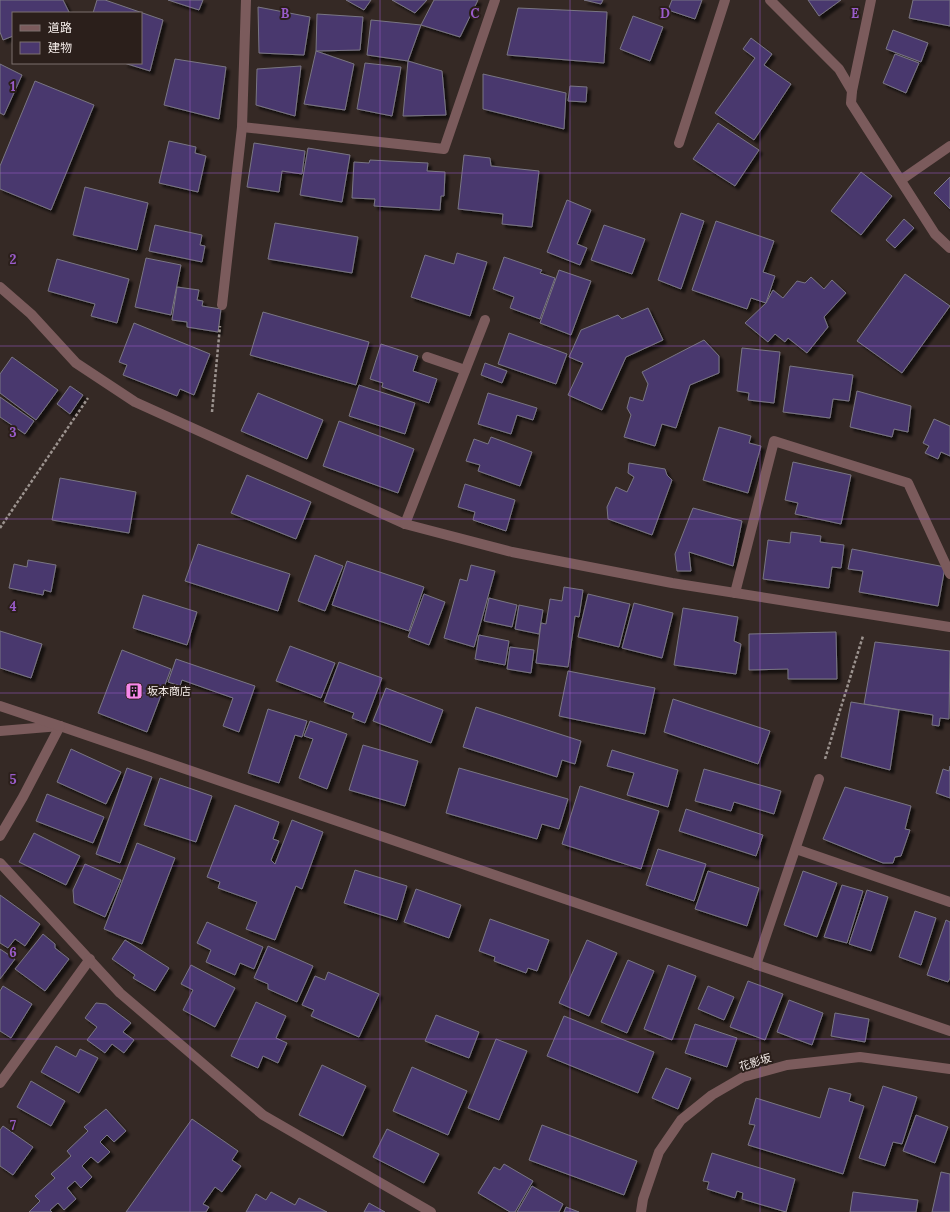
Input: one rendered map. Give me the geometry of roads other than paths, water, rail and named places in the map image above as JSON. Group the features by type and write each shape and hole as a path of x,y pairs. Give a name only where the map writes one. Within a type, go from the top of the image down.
{"street":[{"path":"222,306 242,127 246,0"},
{"path":"242,127 444,149 495,0"},
{"path":"679,143 726,0"},
{"path":"770,0 839,69 852,91"},
{"path":"871,0 852,91 852,103 935,234 950,248"},
{"path":"901,180 950,146"},
{"path":"0,286 31,314 76,363 135,402 405,524 512,552 672,584 950,627"},
{"path":"405,524 485,320"},
{"path":"428,357 465,370"},
{"path":"735,593 774,442 908,483 950,574"},
{"path":"0,706 950,1031"},
{"path":"0,731 60,726"},
{"path":"0,836 23,797 60,726"},
{"path":"756,965 820,779"},
{"path":"796,850 950,902"},
{"path":"0,863 120,993 263,1116 431,1212"},
{"path":"0,1083 90,959"},
{"name":"花影坂","path":"641,1212 643,1199 659,1152 681,1120 712,1095 743,1077 788,1065 860,1057 950,1069"}],"place":[{"name":"坂本商店","path":"134,691"}]}
